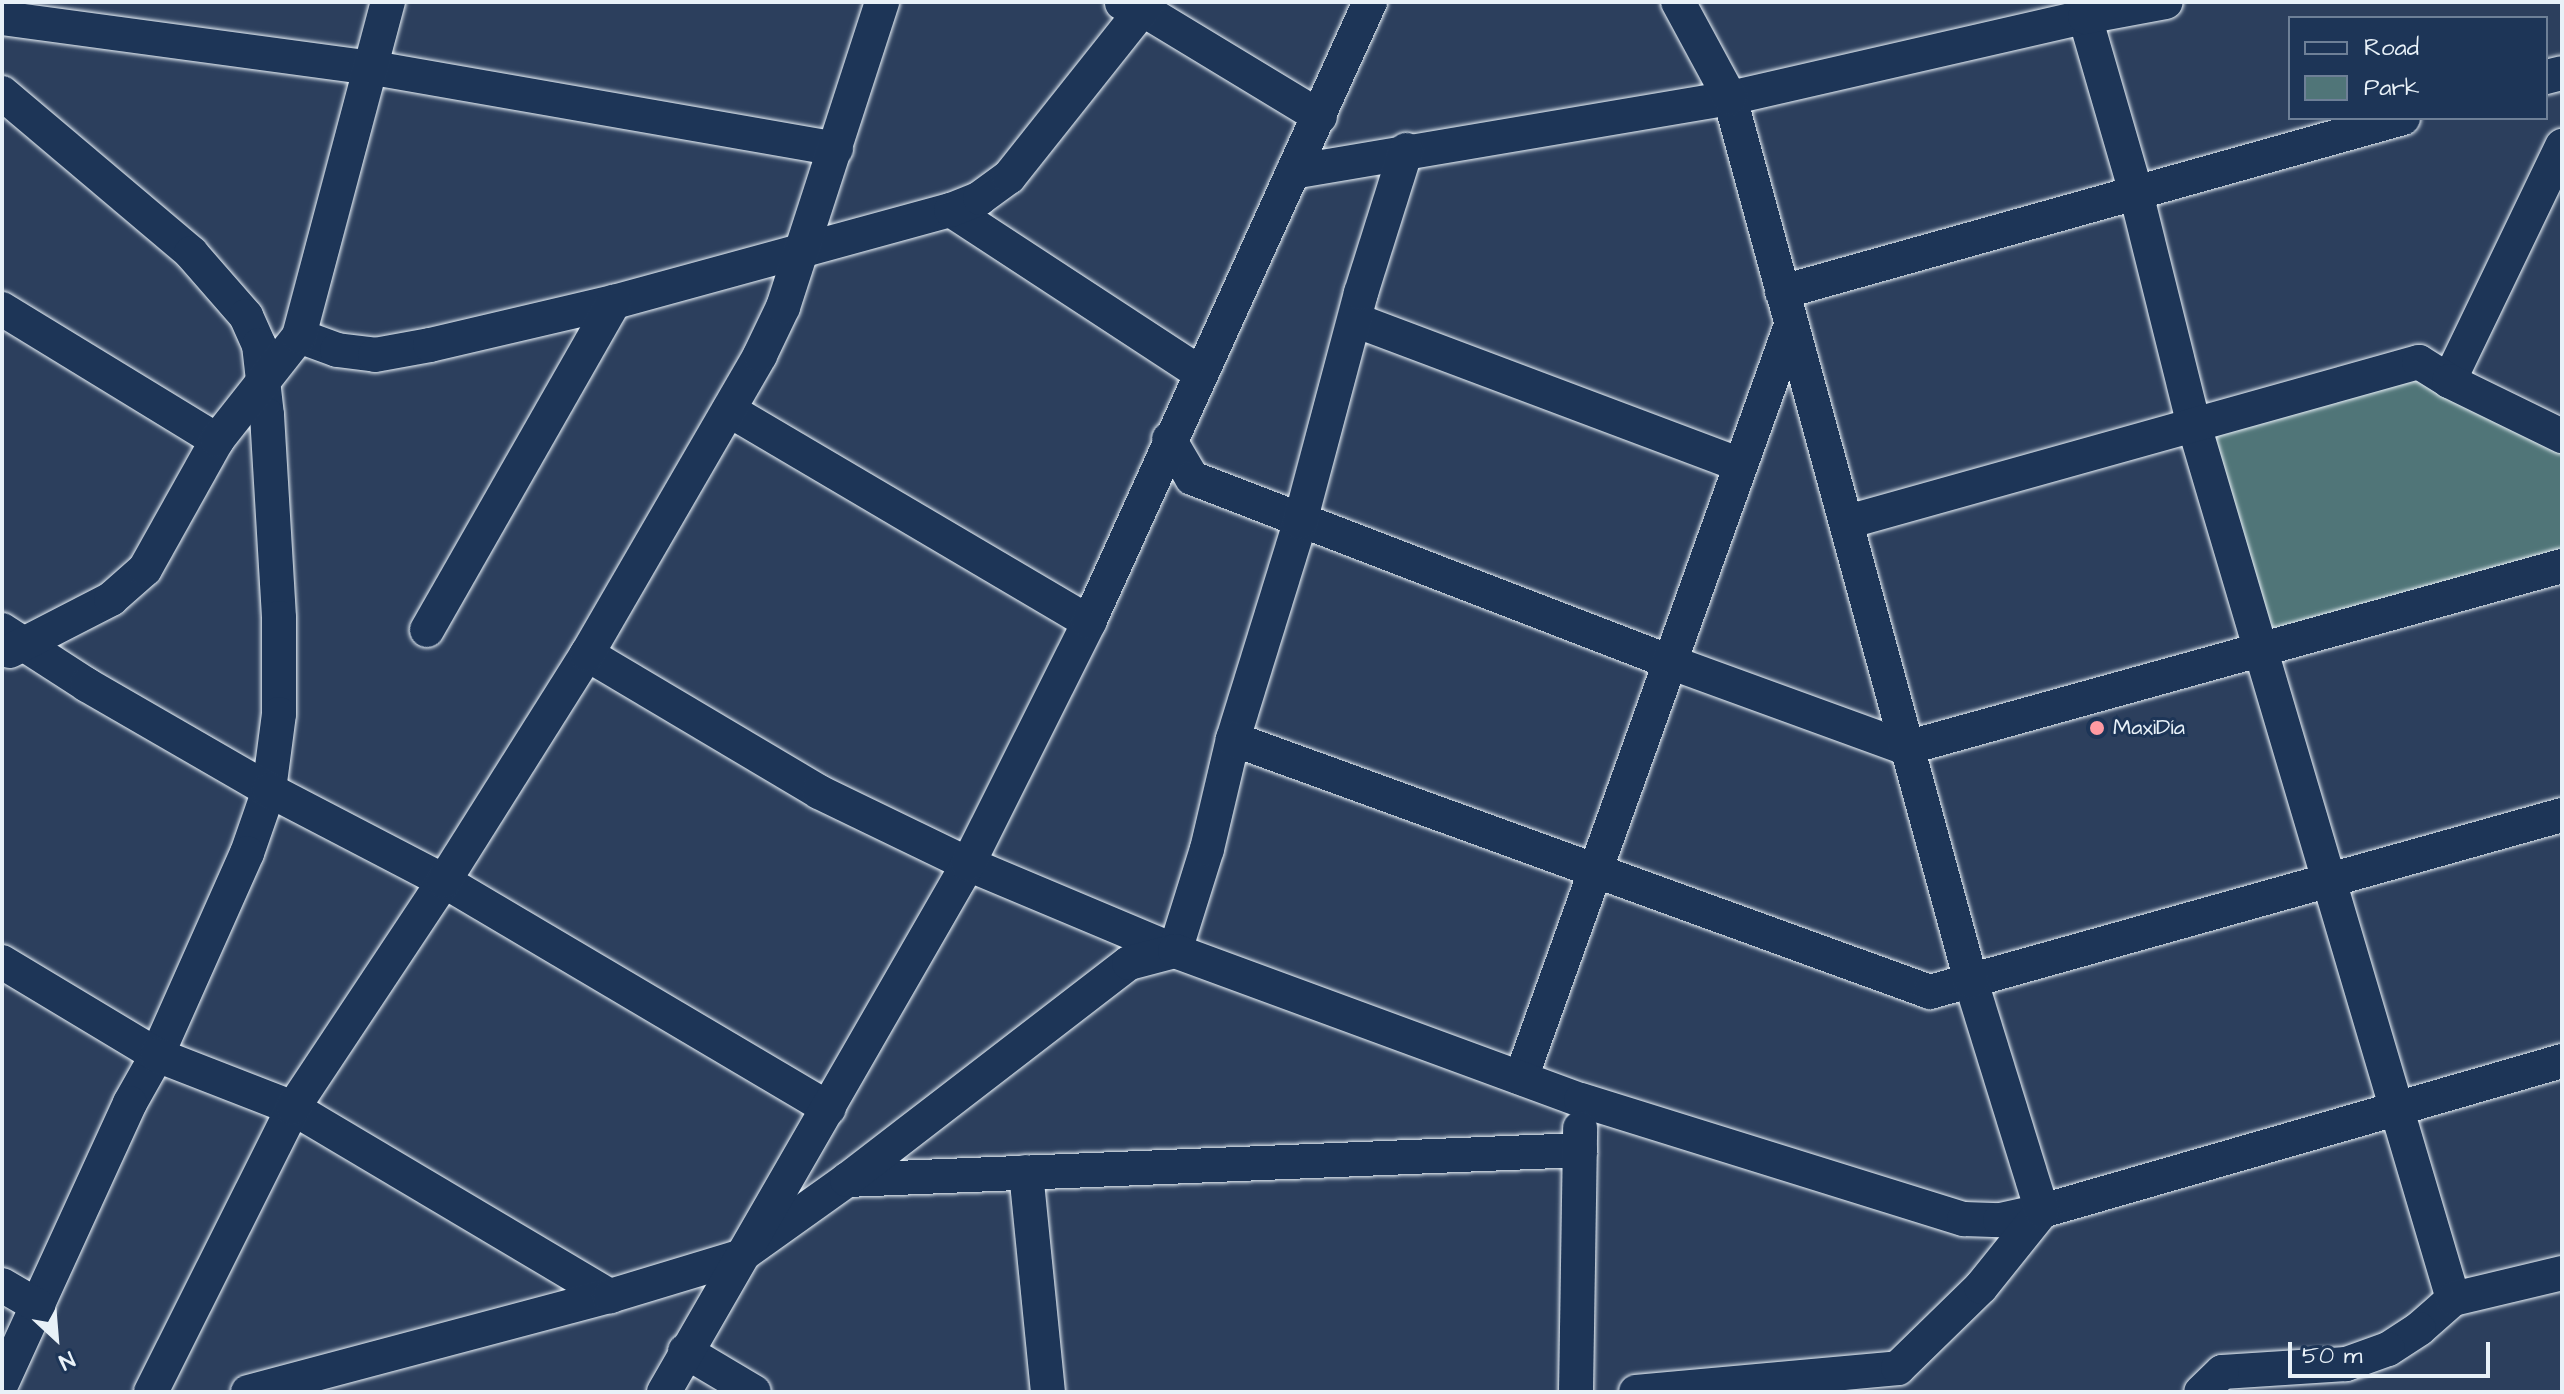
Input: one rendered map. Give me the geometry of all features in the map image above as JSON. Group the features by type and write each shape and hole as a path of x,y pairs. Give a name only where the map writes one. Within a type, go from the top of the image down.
{"street":[{"path":"10,643 111,599 145,569 217,440 264,376 299,336 373,68 388,2"},
{"path":"151,1392 293,1108 444,881 587,654 729,410 783,307 882,2"},
{"path":"664,1392 968,864 1089,622 1169,439 1242,289 1370,2"},
{"path":"1678,2 1730,98 1971,981 2042,1211"},
{"path":"1293,172 1406,150 1730,98 2077,7 2166,2"},
{"path":"299,336 337,350 375,355 614,302 951,210 980,198 1009,177 1136,4 1320,117"},
{"path":"2077,7 2136,193 2194,425 2258,651 2453,1299"},
{"path":"2,18 373,68 836,149"},
{"path":"2,93 191,253 246,316 259,345 264,376 279,618 279,714 269,790 247,853 157,1055 130,1103 2,1382"},
{"path":"1782,292 2396,120"},
{"path":"2449,381 2562,146"},
{"path":"1175,951 1207,849 1233,739 1300,522 1355,320 1406,150"},
{"path":"951,210 1200,373"},
{"path":"427,630 614,302"},
{"path":"2,309 217,440"},
{"path":"1355,320 1740,465"},
{"path":"1521,1078 1791,325"},
{"path":"1847,522 2419,362 2449,381 2562,436"},
{"path":"729,410 1089,622"},
{"path":"1169,439 1192,478 1670,662 1906,748 2562,566"},
{"path":"10,643 269,790 444,881 829,1109"},
{"path":"587,654 819,792 968,864 1175,951 1581,1100 1964,1219 2000,1220 2042,1211 2562,1061"},
{"path":"1233,739 1594,873 1930,992 2562,815"},
{"path":"248,1392 610,1296 739,1257 847,1180 1129,963 1175,951"},
{"path":"2,962 157,1055 293,1108 610,1296"},
{"path":"1576,1392 1581,1100"},
{"path":"847,1180 1580,1150"},
{"path":"1026,1172 1048,1392"},
{"path":"1636,1392 1898,1368 1981,1287 2042,1211"},
{"path":"2201,1392 2222,1372 2346,1364 2388,1349 2419,1329 2453,1299 2562,1273"},
{"path":"2,1285 38,1306"},
{"path":"685,1351 754,1392"}],"green space":[{"path":"2412,378 2562,450 2562,558 2272,641 2213,435"}],"place":[{"name":"MaxiDía","path":"2097,728"}]}
